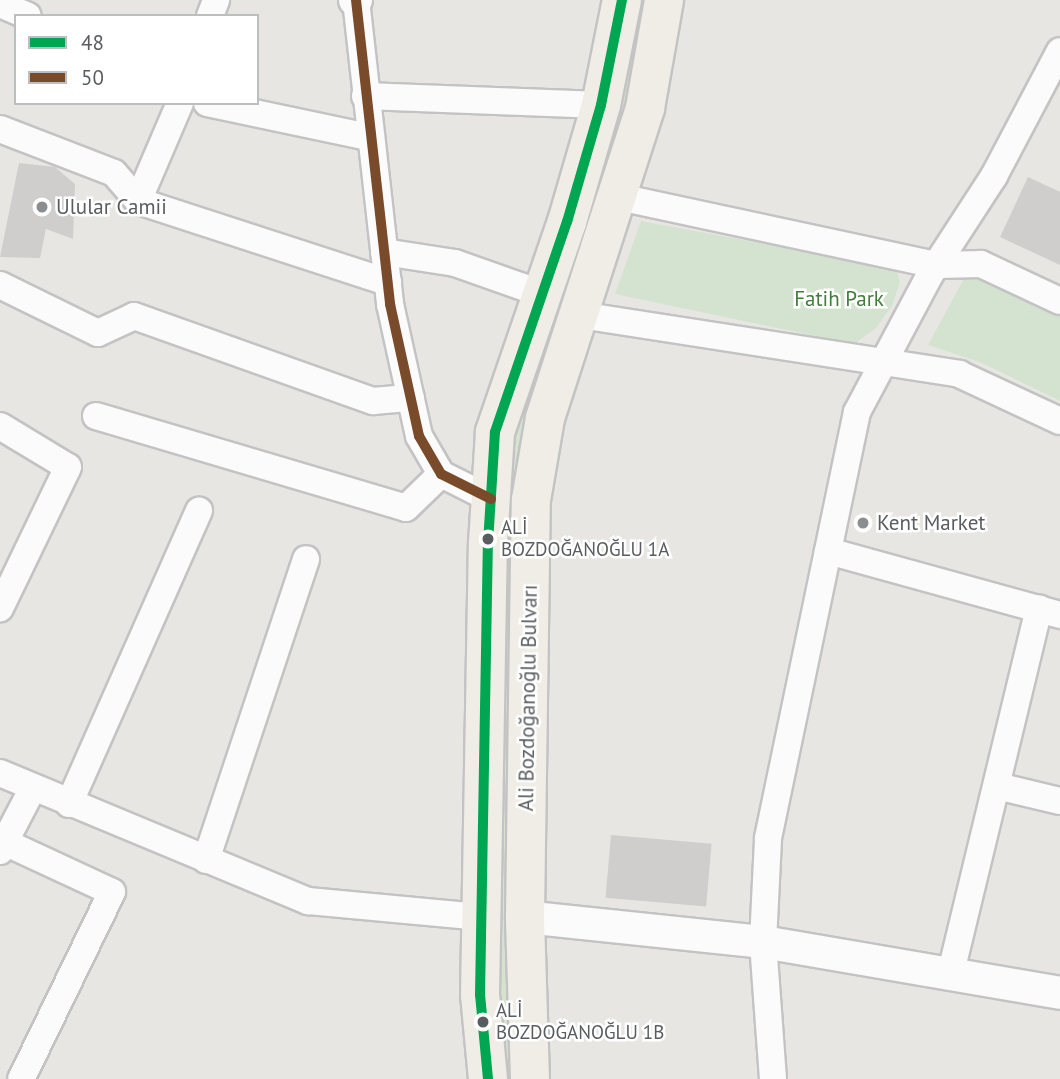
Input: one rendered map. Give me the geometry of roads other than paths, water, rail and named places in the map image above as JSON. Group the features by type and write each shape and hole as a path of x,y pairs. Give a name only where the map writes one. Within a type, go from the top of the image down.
{"main road":[{"name":"Ali Bozdoğanoğlu Bulvarı","path":"488,1079 480,995 491,499 495,432 543,294 601,105 622,0"},
{"name":"Ali Bozdoğanoğlu Bulvarı","path":"530,1079 526,917 531,500 545,418 619,197 645,108 664,0"}],"street":[{"path":"356,0 369,137 388,282 419,436 441,474 491,499"},
{"path":"0,4 23,14"},
{"path":"773,1079 763,942 768,838 857,412 937,265 994,176 1060,51"},
{"path":"365,96 601,105"},
{"path":"138,201 179,105"},
{"path":"217,105 369,137"},
{"path":"0,129 114,173 138,201 388,282"},
{"path":"619,197 937,265 981,264 1060,302"},
{"path":"384,252 454,263 543,294"},
{"path":"0,285 98,333 134,316 373,401 411,398"},
{"path":"580,315 882,365 959,374 1060,421"},
{"path":"96,416 406,508 441,474"},
{"path":"0,426 68,467 0,608"},
{"path":"69,804 199,511"},
{"path":"828,551 1050,612 997,786 951,972"},
{"path":"206,860 306,559"},
{"path":"0,773 69,804 308,901 482,917"},
{"path":"997,786 1060,801"},
{"path":"21,1079 112,892 2,844 33,788"},
{"path":"526,917 763,942 951,972 1060,993"}],"place":[{"name":"Ulular Camii","path":"42,207"},
{"name":"Kent Market","path":"863,523"},
{"name":"ALİ BOZDOĞANOĞLU 1A","path":"488,539"},
{"name":"ALİ BOZDOĞANOĞLU 1B","path":"483,1022"}],"park label":[{"name":"Fatih Park","path":"839,299"}]}
